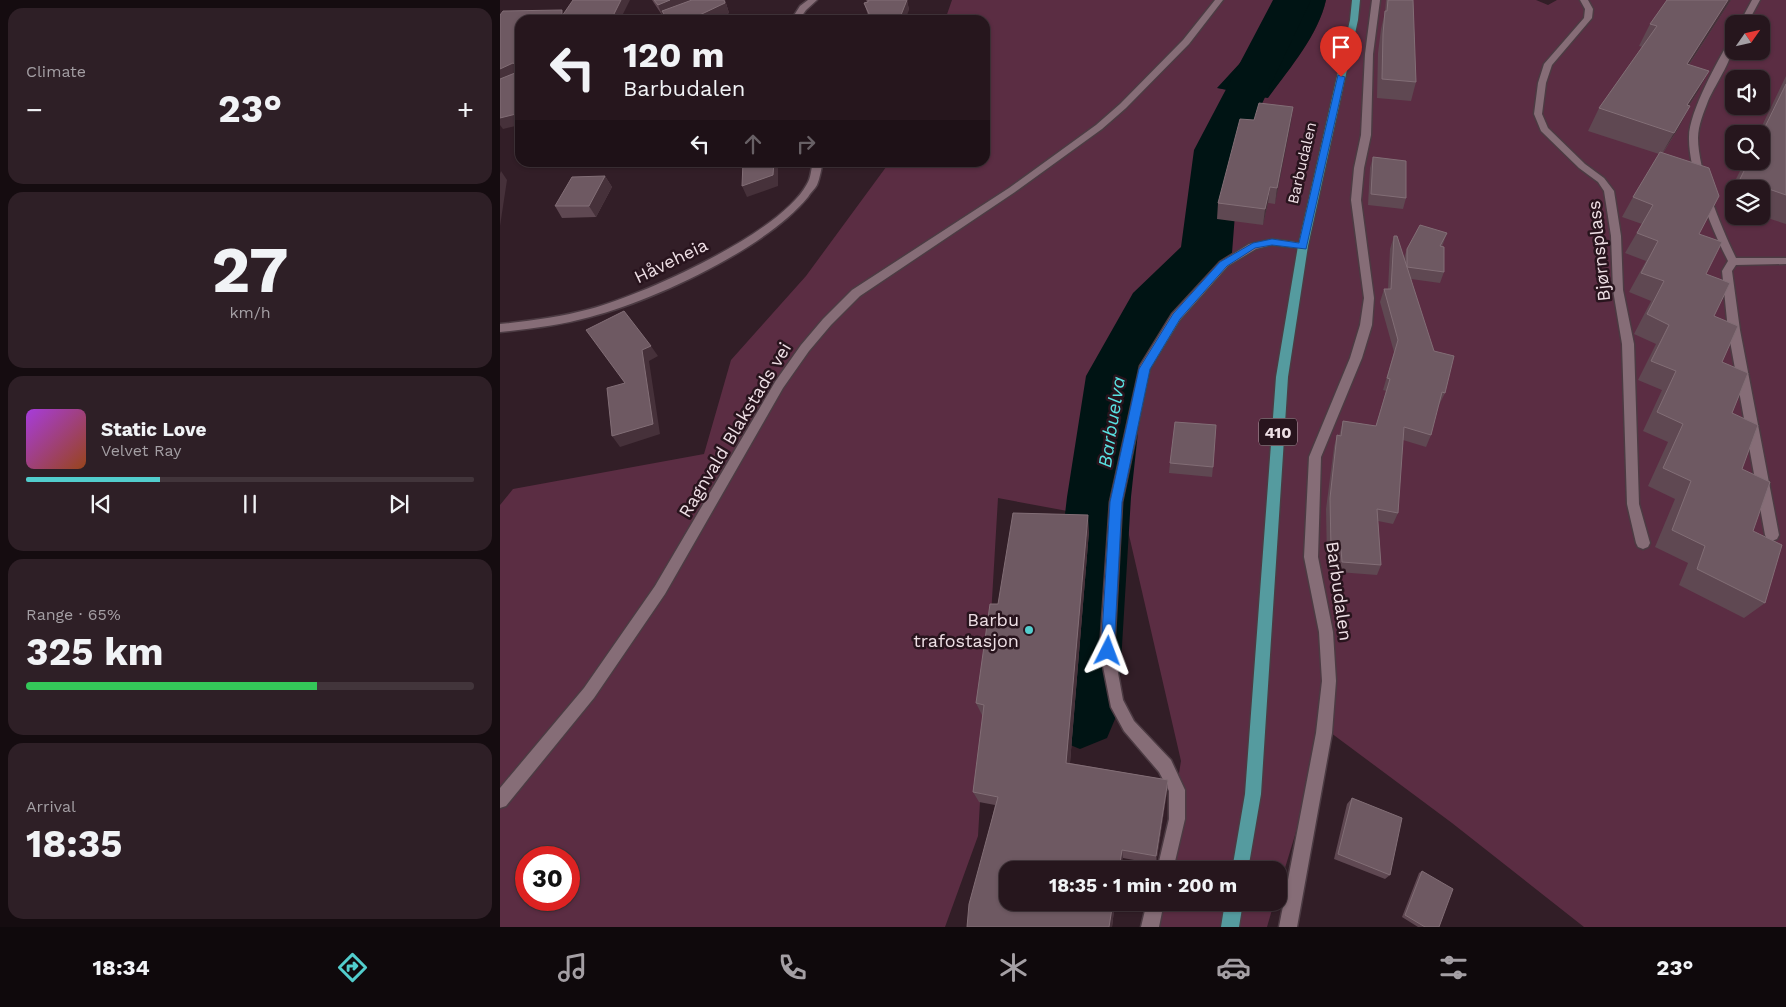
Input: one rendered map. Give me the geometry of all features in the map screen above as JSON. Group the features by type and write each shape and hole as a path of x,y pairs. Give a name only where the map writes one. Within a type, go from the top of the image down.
{"main road":[{"name":"Barbudalen","path":"1242,861 1253,794 1282,377 1303,246 1354,20 1356,0"},
{"path":"1230,927 1233,911"}],"street":[{"path":"798,15 803,8 813,0"},
{"name":"Ragnvald Blakstads vei","path":"500,800 589,693 660,590 779,385 804,348 827,322 856,293 868,284 1012,190 1099,127 1123,106 1186,42 1219,0"},
{"name":"Barbudalen","path":"1288,927 1324,733 1329,681 1326,632 1311,557 1315,457 1356,358 1366,325 1369,298 1356,200 1359,168 1366,135 1369,54 1376,0"},
{"name":"Bjørnsplass","path":"1584,0 1589,9 1588,18 1548,64 1542,83 1538,114 1544,129 1582,166 1601,180 1609,192 1616,236 1618,290 1628,344 1633,504 1643,544"},
{"path":"1748,15 1756,0"},
{"path":"673,15 685,11"},
{"path":"1725,59 1701,109 1693,136 1696,160 1725,247 1733,261"},
{"name":"Håveheia","path":"500,328 556,322 603,309 647,294 702,268 766,229 795,208 808,193 819,167"},
{"path":"1166,861 1177,819 1177,790 1165,766 1129,726 1116,702 1108,651 1116,502 1144,369 1176,317 1224,264 1253,246 1272,242 1303,246"},
{"path":"1733,261 1786,261"},
{"path":"1733,261 1727,271 1734,330 1772,535"},
{"path":"1150,927 1154,911"}],"shaded area":[{"path":"952,0 1281,0 1275,25 1218,88 1267,98 1310,39 1326,0 1536,0 1548,5 1557,0 1786,0 1786,927 1584,927 1452,823 1327,730 1287,861 1164,861 1181,761 1126,522 998,498 978,836 945,927 500,927 500,505 513,489 704,454 731,360 806,276 886,167 990,167 990,15 947,15"},
{"path":"1281,0 1326,0 1317,26 1293,64 1268,98 1217,88 1275,25"},
{"path":"1157,911 1272,911 1267,927 1154,927"}],"building":[{"path":"573,0 621,0 614,15 563,15"},
{"path":"654,0 670,0 658,5"},
{"path":"692,0 724,0 725,3 700,15 665,15 662,11"},
{"path":"868,0 907,0 901,15 870,15 864,3 868,2"},
{"path":"1388,0 1413,0 1416,82 1382,79 1383,34"},
{"path":"1667,0 1728,0 1687,64 1709,71 1687,105 1690,106 1674,133 1599,108 1657,26 1650,24"},
{"path":"562,10 562,15 515,15 515,64 513,63 500,69 500,15 503,11"},
{"path":"515,73 515,114 500,118 500,79"},
{"path":"1786,84 1786,195 1770,189 1770,180 1740,179 1744,170 1770,170 1770,125 1766,125"},
{"path":"1259,103 1293,107 1277,188 1270,187 1265,209 1218,203 1240,119 1254,120"},
{"path":"1660,152 1709,168 1719,196 1699,234 1722,242 1706,274 1730,283 1714,316 1738,326 1722,362 1748,373 1732,413 1758,425 1742,469 1770,482 1753,531 1782,545 1765,603 1697,569 1705,546 1672,530 1691,481 1663,468 1683,424 1657,412 1676,371 1651,361 1669,325 1647,314 1664,281 1641,273 1658,241 1637,233 1653,205 1633,197"},
{"path":"1373,157 1406,161 1406,198 1371,194"},
{"path":"743,167 774,167 773,175 742,186"},
{"path":"605,176 589,206 555,206 572,177"},
{"path":"1420,225 1447,233 1440,246 1444,247 1444,272 1407,267 1407,249"},
{"path":"1394,236 1397,236 1434,351 1454,356 1445,393 1442,392 1431,435 1404,427 1398,513 1377,509 1381,565 1342,562 1341,549 1331,549 1330,498 1337,435 1341,436 1343,421 1376,426 1390,379 1387,378 1398,340 1384,289 1391,289"},
{"path":"624,311 651,346 642,350 653,424 612,436 607,388 625,383 586,330"},
{"path":"1175,422 1216,425 1213,467 1170,463"},
{"path":"1013,513 1088,515 1066,763 1168,780 1156,856 1122,850 1120,861 999,861 999,911 1112,911 1109,927 967,927 969,904 998,797 973,792 984,705 976,703 990,604 998,604"},
{"path":"1352,798 1402,818 1390,875 1338,854"},
{"path":"1422,871 1453,889 1439,927 1425,927 1405,915"}],"waterway":[{"name":"Barbuelva","path":"1080,712 1099,497 1115,376 1152,306 1206,253 1217,150 1292,0"}],"place":[{"name":"Barbu trafostasjon","path":"1029,630"}],"route":[{"path":"1108,651 1116,502 1144,369 1176,317 1224,264 1253,246 1272,242 1303,246 1341,77"}]}
